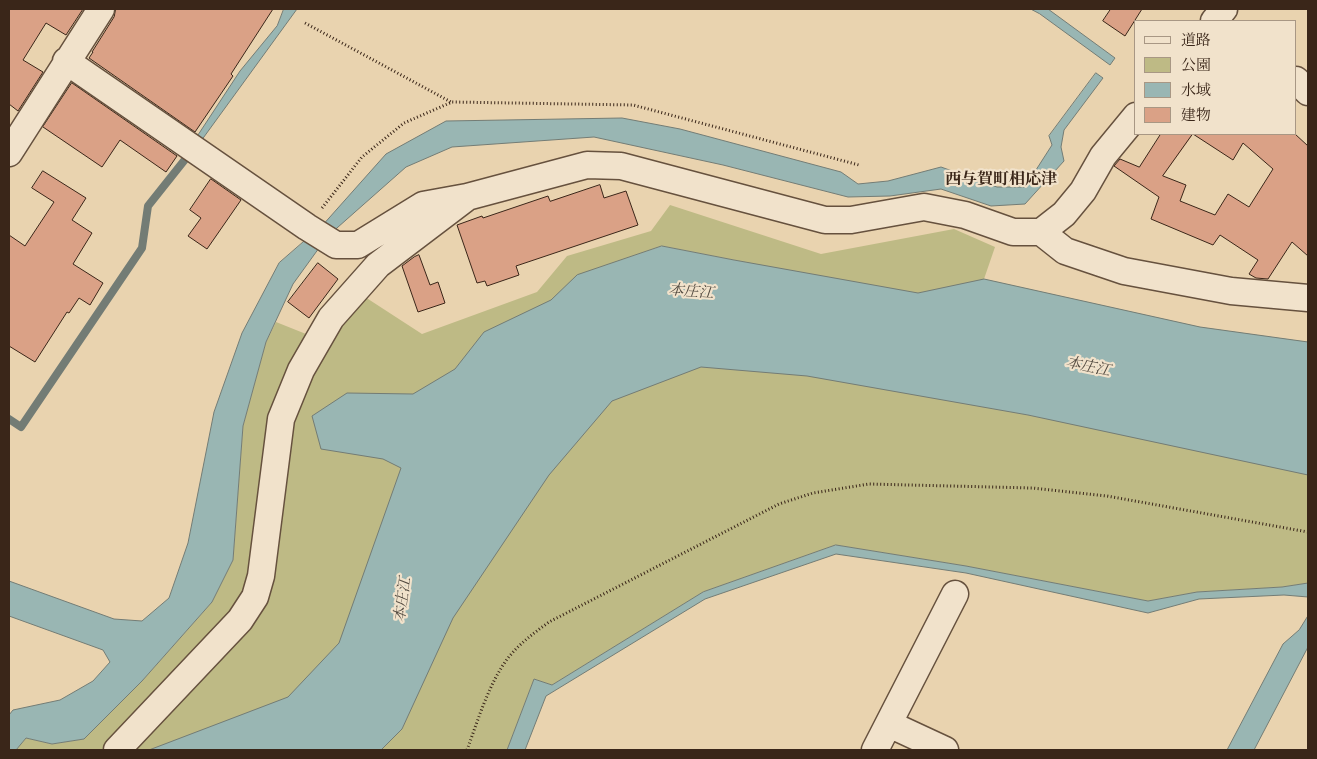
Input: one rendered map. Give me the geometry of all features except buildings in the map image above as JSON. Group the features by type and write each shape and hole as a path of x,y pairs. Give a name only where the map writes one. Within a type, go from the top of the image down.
{"street":[{"path":"9,153 101,9"},
{"path":"1215,20 1224,9"},
{"path":"66,62 336,245 358,245 422,204 467,197 587,166 621,166 825,220 852,220 924,207 965,215 1013,232 1041,232 1064,214 1083,191 1103,156 1134,118"},
{"path":"1297,81 1308,92"},
{"path":"117,750 240,620 255,597 261,576 281,419 301,370 331,318 378,265 467,197"},
{"path":"1041,232 1065,251 1124,272 1231,291 1308,298"},
{"path":"875,750 956,594"},
{"path":"889,724 945,750"}],"path":[{"path":"305,23 452,102"},
{"path":"307,227 362,157 404,123 452,102 633,105 860,165"},
{"path":"468,750 490,690 508,659 526,638 549,622 779,504 813,493 869,484 1032,488 1106,496 1308,532"}],"green space":[{"path":"670,205 821,254 954,229 995,247 984,279 1200,327 1308,342 1308,395 734,260 662,246 577,276 416,441 356,659 244,750 16,750 26,738 52,744 84,739 142,681 212,602 233,560 243,426 266,342 276,322 326,342 365,297 422,334 537,292 567,256 651,231"},
{"path":"654,345 1308,467 1308,583 1282,587 1197,592 1148,601 966,566 836,545 703,592 552,685 534,679 507,750 381,750 402,729 520,439"}],"water":[{"path":"284,9 297,9 201,141 196,138 240,71 277,26"},
{"path":"1031,9 1048,9 1115,58 1110,65"},
{"path":"1096,73 1103,78 1064,130 1061,147 1064,161 1025,204 991,206 941,189 890,196 848,197 723,165 594,137 452,147 406,167 329,235 321,227 386,154 446,121 622,118 680,129 841,172 858,184 888,181 941,167 997,187 1025,187 1052,145 1049,136"},
{"path":"307,239 319,248 293,284 266,342 243,426 233,560 212,602 142,681 84,739 52,744 26,738 16,750 9,750 9,715 13,710 60,700 93,681 110,662 103,650 9,616 9,581 114,619 142,621 169,598 188,543 214,412 242,333 279,263"},
{"name":"本庄江","path":"662,246 918,293 984,279 1200,327 1308,342 1308,475 1028,415 807,376 701,367 612,401 549,475 453,618 402,729 381,750 149,750 288,697 339,643 401,468 383,459 321,449 312,416 347,393 413,394 455,369 484,332 551,300 577,275"},
{"path":"836,545 966,566 1148,601 1197,592 1282,587 1308,583 1308,597 1284,595 1199,599 1148,613 966,573 836,554 705,599 546,696 525,750 507,750 534,679 552,685 703,592"},
{"path":"1308,616 1308,647 1254,750 1227,750 1283,644 1299,630"}],"waterway":[{"path":"9,419 21,427 142,248 148,206 187,157"}],"district":[{"name":"西与賀町相応津","path":"1001,180"}]}
